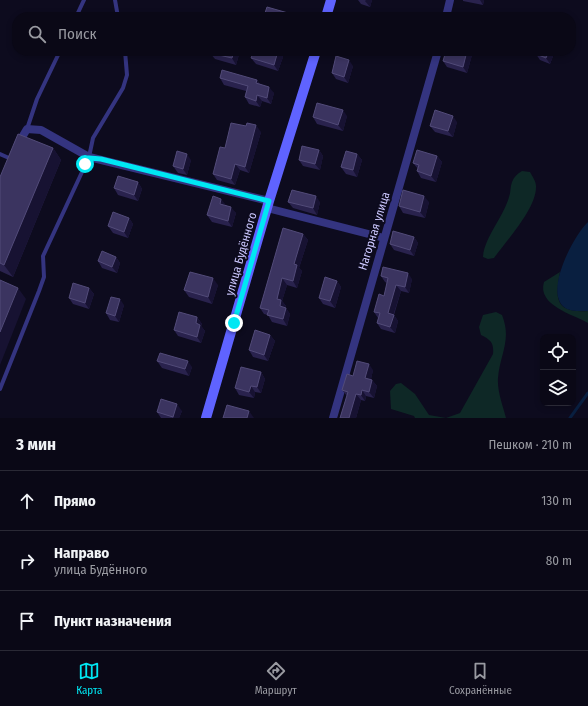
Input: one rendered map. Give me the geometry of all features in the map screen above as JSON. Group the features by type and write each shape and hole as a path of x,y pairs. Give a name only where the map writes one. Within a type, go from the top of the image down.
{"main road":[{"path":"327,12 331,0"},
{"name":"улица Будённого","path":"206,418 268,204 314,56"}],"street":[{"path":"447,12 450,0"},
{"name":"Нагорная улица","path":"333,418 437,56"},
{"path":"7,161 27,129 41,130 89,158 268,204 384,238"}],"lane":[{"path":"78,12 84,0"},
{"path":"115,0 117,12"},
{"path":"27,129 37,99 58,56"},
{"path":"0,389 44,277 43,256 89,158 94,138 123,88 127,75 125,56"},
{"path":"0,154 7,161"}],"green space":[{"path":"522,171 530,172 535,182 535,195 532,204 520,224 494,258 488,259 483,257 490,235 503,212 510,195 513,180"},
{"path":"560,272 558,297 560,302 563,307 569,310 588,311 588,323 557,308 546,297 543,290 544,282"},
{"path":"496,312 502,315 505,324 506,340 499,369 498,383 499,393 506,418 446,418 460,413 493,354 491,342 481,335 479,327 483,315"},
{"path":"401,383 415,394 429,415 446,418 415,418 414,416 391,409 390,391 396,384"}],"water":[{"path":"588,222 588,311 566,309 559,299 557,289 559,277 569,250"}],"building":[{"path":"267,7 284,12 265,12"},
{"path":"252,56 277,56 274,65 251,58"},
{"path":"336,56 349,60 344,77 332,73"},
{"path":"444,56 466,56 463,67 443,61"},
{"path":"222,70 257,80 256,83 269,87 267,98 257,95 256,101 245,97 248,86 220,78"},
{"path":"317,103 343,110 338,125 313,117"},
{"path":"435,110 453,116 448,131 430,126"},
{"path":"231,123 246,126 247,123 256,125 245,167 235,164 231,179 213,174 220,147 225,148"},
{"path":"18,134 53,148 4,265 0,263 0,177"},
{"path":"302,146 319,150 315,164 299,160"},
{"path":"417,150 437,156 431,176 417,171 419,165 413,163"},
{"path":"177,151 187,154 183,169 173,166"},
{"path":"346,151 357,154 353,170 341,167"},
{"path":"118,176 138,182 134,195 114,188"},
{"path":"292,190 316,196 313,208 288,202"},
{"path":"403,190 424,196 420,212 399,206"},
{"path":"213,196 221,199 220,204 231,207 228,221 207,215"},
{"path":"113,212 129,218 124,232 108,226"},
{"path":"283,228 303,234 294,264 297,265 293,281 282,278 277,299 281,300 280,306 286,308 283,319 267,315 269,310 260,308"},
{"path":"393,231 414,237 410,250 390,244"},
{"path":"102,251 116,257 112,267 98,261"},
{"path":"383,267 408,273 405,287 396,285 388,313 394,315 390,327 377,323 380,313 374,312 379,294 384,296 388,278 381,276"},
{"path":"190,272 213,278 208,297 184,290"},
{"path":"325,277 337,281 330,301 319,298"},
{"path":"0,280 18,288 0,332"},
{"path":"73,283 89,288 85,303 69,298"},
{"path":"111,297 120,299 115,316 106,313"},
{"path":"179,312 197,317 196,323 200,325 197,337 174,330"},
{"path":"255,330 270,335 264,355 249,350"},
{"path":"160,353 188,361 185,369 157,361"},
{"path":"357,361 369,364 365,378 372,380 369,392 362,390 361,395 356,394 349,418 340,418 348,392 342,390 347,374 353,376"},
{"path":"241,367 261,372 257,387 251,386 249,392 235,388"},
{"path":"161,399 177,404 173,417 157,412"},
{"path":"227,405 249,411 247,418 223,418"}],"waterway":[{"path":"570,418 588,393"}],"route":[{"path":"85,164 89,158 101,159 269,201 234,323"}]}
